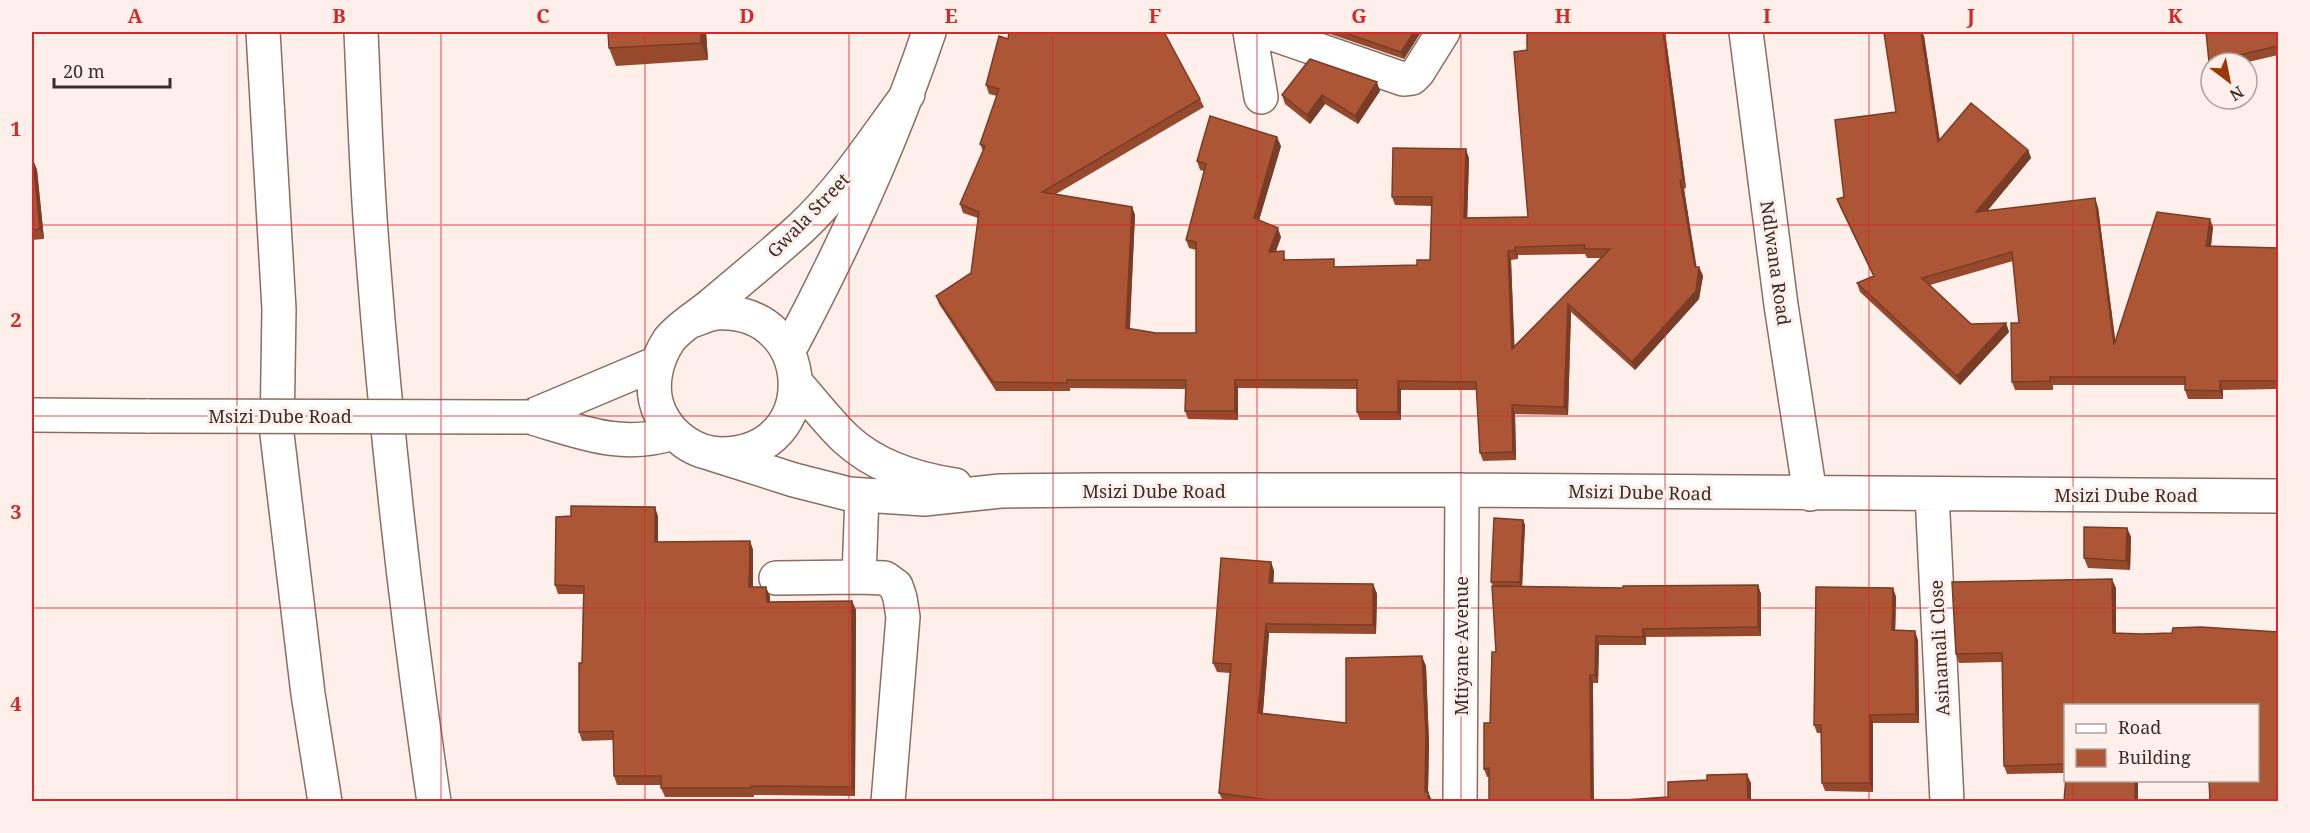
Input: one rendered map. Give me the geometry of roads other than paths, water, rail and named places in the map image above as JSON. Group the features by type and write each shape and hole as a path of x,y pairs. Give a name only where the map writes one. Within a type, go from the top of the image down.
{"main road":[{"path":"263,32 279,309 277,434 308,694 326,801"},
{"path":"361,32 371,230 392,472 413,656 434,801"},
{"name":"Gwala Street","path":"788,352 825,283 908,94 929,32"},
{"path":"1250,32 1261,97"},
{"path":"1267,32 1403,79 1412,78 1418,72 1443,32"},
{"name":"Ndlwana Road","path":"1746,32 1781,305 1810,494"},
{"name":"Gwala Street","path":"691,321 802,227 835,192 908,94"},
{"path":"715,313 739,314 762,322 781,339 788,352 797,384 794,405 782,428 762,445 738,454 712,454 691,447 673,433 659,412 654,388 657,363 670,339 691,321 715,313"},
{"name":"Msizi Dube Road","path":"529,417 657,363"},
{"name":"Msizi Dube Road","path":"797,384 845,438 862,452 884,465 931,481 1001,491"},
{"name":"Msizi Dube Road","path":"32,415 529,417 601,437 623,440 652,440 673,433"},
{"name":"Msizi Dube Road","path":"712,454 794,480 862,495 924,500 1001,491 1462,490 2278,496"},
{"name":"Mtiyane Avenue","path":"1460,801 1462,490"},
{"name":"Asinamali Close","path":"1932,494 1947,801"},
{"path":"859,576 862,495"},
{"path":"776,578 859,576 885,578 896,586 903,617 888,801"}]}
